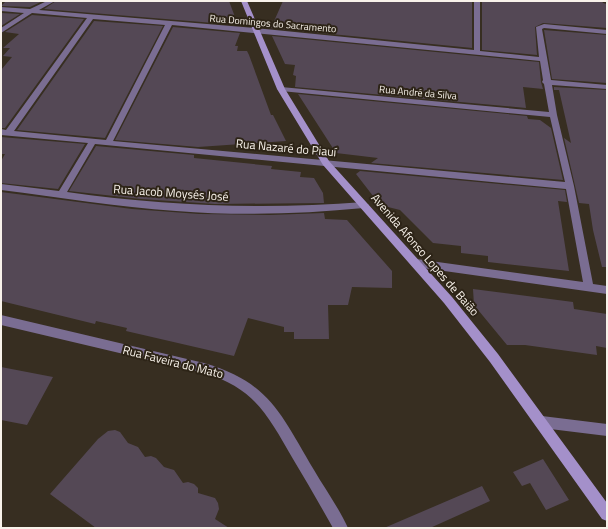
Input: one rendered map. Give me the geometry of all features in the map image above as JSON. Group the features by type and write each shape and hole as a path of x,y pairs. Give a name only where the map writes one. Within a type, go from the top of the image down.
{"street":[{"path":"1,31 28,13 52,1"},
{"name":"Avenida Afonso Lopes de Baião","path":"244,1 281,89 326,163 448,300 542,422 607,514"},
{"path":"477,1 477,52"},
{"name":"Rua Domingos do Sacramento","path":"1,9 28,13 255,30 543,59"},
{"path":"4,133 90,18"},
{"path":"108,143 169,24"},
{"path":"589,288 570,186 546,82 538,28 544,26 607,32"},
{"path":"546,82 607,88"},
{"name":"Rua André da Silva","path":"281,89 553,115"},
{"name":"Rua Nazaré do Piauí","path":"4,133 570,186"},
{"path":"61,195 93,141"},
{"name":"Rua Jacob Moysés José","path":"1,187 203,210 300,209 364,205"},
{"path":"416,263 607,290"},
{"name":"Rua Faveira do Mato","path":"1,320 204,368 233,378 248,386 261,398 274,414 341,528"},
{"path":"542,422 607,430"}],"building":[{"path":"6,1 43,1 30,7 1,6"},
{"path":"56,1 229,1 238,25 44,9"},
{"path":"283,1 472,1 472,48 271,28"},
{"path":"482,1 602,1 603,3 607,4 607,28 543,23 535,27 537,55 482,50"},
{"path":"1,13 20,14 1,26"},
{"path":"32,15 84,19 5,128 1,128 1,70 12,57 3,56 10,48 3,48 19,34 5,32"},
{"path":"94,21 163,26 105,138 17,130"},
{"path":"173,27 240,33 235,46 238,46 237,51 247,51 271,115 273,115 286,141 198,147 115,140"},
{"path":"544,30 607,35 607,83 552,79"},
{"path":"272,36 539,62 543,89 523,87 526,108 295,87 296,76 293,75 295,65 285,64"},
{"path":"554,87 607,90 607,267 602,267 593,230 589,204 579,203 564,138 571,143 559,90 554,90"},
{"path":"298,94 527,116 528,119 540,120 551,128 563,180 371,163 378,158 336,153"},
{"path":"1,137 85,144 58,189 1,183 1,161 5,154 1,154"},
{"path":"96,146 194,155 194,158 272,166 271,169 301,172 300,177 314,178 323,193 324,203 215,204 141,199 69,191"},
{"path":"360,171 565,190 567,202 558,201 569,271 488,262 488,256 461,253 461,246 433,243 400,210 380,205 356,174"},
{"path":"1,192 132,209 199,214 270,215 324,213 325,219 347,220 392,271 392,288 352,287 348,305 328,305 329,339 294,339 294,332 284,332 284,327 248,318 234,356 126,331 127,328 96,321 95,324 1,301"},
{"path":"473,289 573,302 574,309 607,314 607,348 596,346 597,355 525,345 507,345 474,305"},
{"path":"1,367 53,377 27,425 1,420"},
{"path":"115,430 120,432 128,443 138,447 145,457 151,456 156,458 164,467 174,470 183,483 188,482 194,484 198,488 198,493 215,498 219,509 215,519 229,528 96,528 50,494 98,439 108,431"},
{"path":"543,459 569,500 546,510 530,483 522,486 513,472"},
{"path":"482,486 490,501 430,528 384,528"}]}
